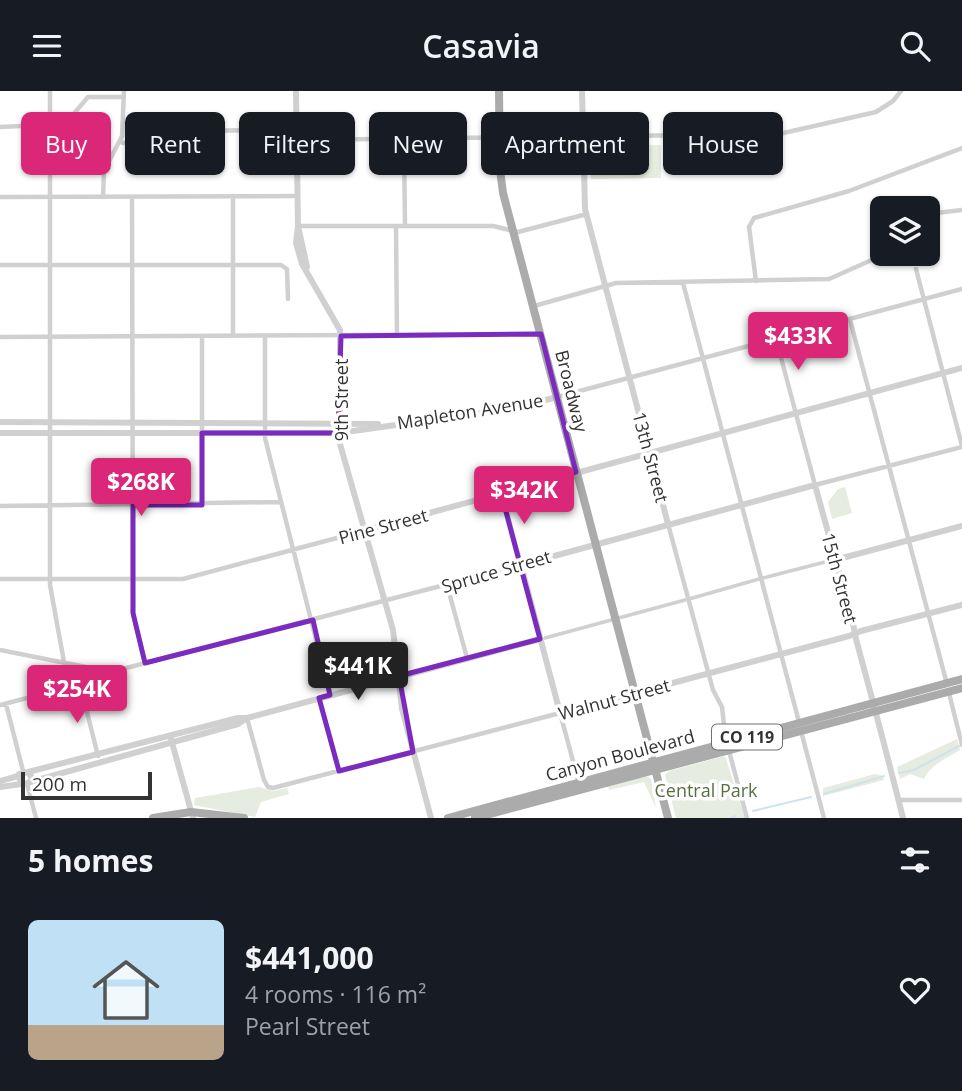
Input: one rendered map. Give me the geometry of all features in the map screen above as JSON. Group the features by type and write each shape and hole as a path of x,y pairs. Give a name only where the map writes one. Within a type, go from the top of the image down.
{"main road":[{"name":"Broadway","path":"499,91 499,112"},
{"name":"Broadway","path":"501,175 668,818"},
{"name":"Canyon Boulevard","path":"448,818 728,747 948,687 962,679"},
{"name":"Canyon Boulevard","path":"948,687 962,688"},
{"name":"Canyon Boulevard","path":"475,818 654,766"},
{"path":"153,818 192,815 244,818"}],"street":[{"path":"50,91 50,112"},
{"name":"9th Street","path":"296,91 296,112"},
{"name":"13th Street","path":"582,91 582,112"},
{"path":"649,136 779,134 876,112 893,101 901,91"},
{"path":"76,112 88,97 124,94 120,142 104,171 103,197"},
{"path":"0,127 21,127"},
{"path":"120,142 133,145 165,131 239,130"},
{"path":"756,281 749,227 754,218 861,186 962,148"},
{"path":"0,650 64,662 50,580 50,175"},
{"name":"9th Street","path":"297,175 298,226 308,272 341,336 339,433 363,531 393,630 401,701 431,818"},
{"path":"404,175 405,226"},
{"name":"13th Street","path":"584,175 587,213 708,673 722,707 728,747 747,818"},
{"path":"233,196 233,336"},
{"path":"0,197 297,196"},
{"path":"132,197 133,613 145,663"},
{"path":"940,213 962,210"},
{"path":"298,226 493,226 514,232 587,213"},
{"path":"396,226 397,336"},
{"path":"534,306 616,283 829,279 870,260"},
{"path":"0,265 284,265 287,269 288,299"},
{"path":"916,269 962,447"},
{"path":"683,283 824,818"},
{"name":"Mapleton Avenue","path":"0,433 339,433 516,408 962,289"},
{"path":"850,320 962,745"},
{"path":"0,337 541,334"},
{"path":"202,336 202,505"},
{"path":"265,336 265,433 330,695"},
{"name":"15th Street","path":"776,339 816,485 832,560 852,619 903,818"},
{"name":"Pine Street","path":"0,579 183,579 962,368"},
{"name":"Mapleton Avenue","path":"0,422 339,422 383,425"},
{"name":"Spruce Street","path":"64,662 111,672 962,447"},
{"path":"797,489 811,491 819,500"},
{"path":"502,494 579,783"},
{"path":"0,506 281,502"},
{"path":"0,784 962,526"},
{"path":"526,583 527,569 537,560"},
{"path":"447,585 467,658"},
{"name":"Walnut Street","path":"247,718 266,784 268,787 284,786 962,605"},
{"path":"838,638 848,632 852,619"},
{"path":"36,818 3,704 80,684 98,758"},
{"path":"319,698 339,771"},
{"path":"558,703 565,710 573,710"},
{"path":"171,738 192,815"},
{"path":"899,800 962,800"}],"highlighted area":[{"path":"541,334 576,472 501,493 540,639 399,676 413,752 339,771 319,698 330,695 313,620 145,663 133,613 133,505 202,505 202,433 338,433 341,336"}],"green space":[{"path":"649,145 661,145 661,178 591,179 591,175 649,175"},
{"path":"845,487 852,513 832,519 828,502 838,489"},
{"path":"80,669 103,673 94,684 85,687 75,682 63,685 59,673"},
{"path":"957,739 960,750 935,766 924,779 910,774 900,779 897,767"},
{"name":"Central Park","path":"725,756 745,818 676,818 665,775 669,771"},
{"path":"875,774 883,776 884,780 823,796 823,788"},
{"path":"646,776 651,779 656,808 644,782 609,790 608,785"},
{"path":"259,787 273,791 287,788 289,794 261,802 255,817 194,805 195,798"}],"waterway":[{"path":"899,773 914,770 959,746"},
{"path":"824,794 884,776"},
{"path":"753,811 811,797"},
{"path":"731,818 736,816"}]}
